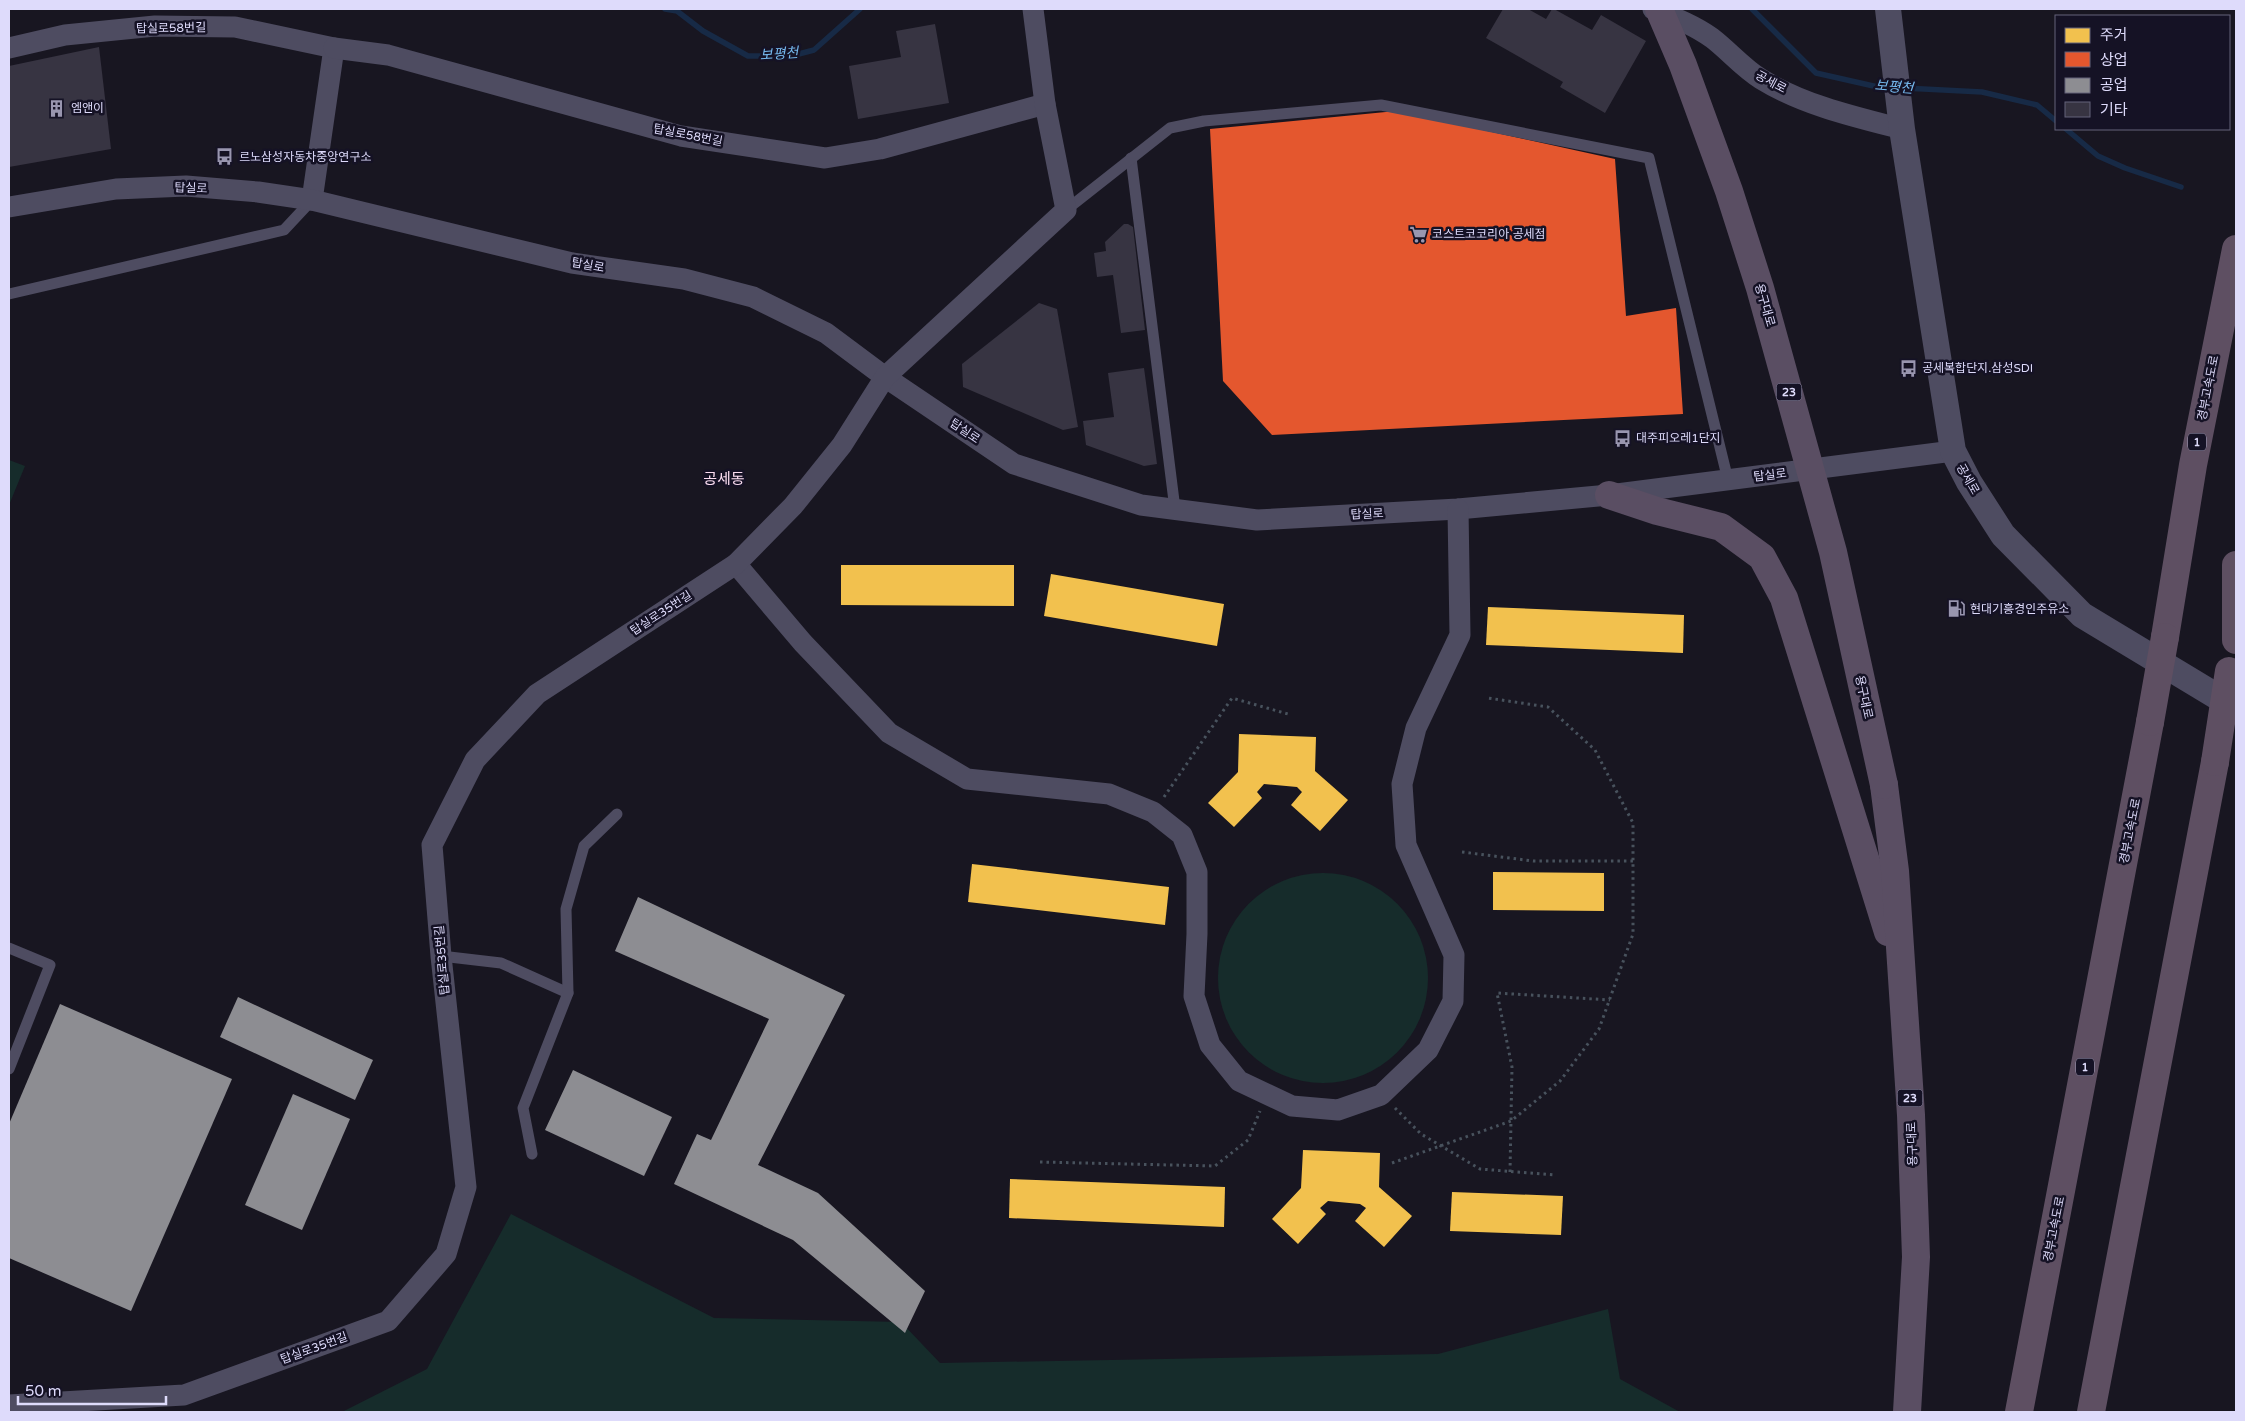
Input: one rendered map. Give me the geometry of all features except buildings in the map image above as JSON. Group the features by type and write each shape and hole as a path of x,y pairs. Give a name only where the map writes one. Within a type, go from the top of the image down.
{"highway":[{"name":"용구대로","path":"1659,9 1683,65 1729,191 1760,288 1833,552 1884,785 1895,871 1911,1115 1916,1257 1907,1412"},
{"name":"경부고속도로","path":"2020,1412 2150,722 2193,465 2236,249"},
{"path":"1609,495 1658,511 1721,527 1762,557 1784,598 1900,970"},
{"path":"2091,1412 2215,762 2229,671 2236,640 2236,566"}],"street":[{"path":"1033,9 1045,104 1066,210"},
{"name":"공세로","path":"1653,9 1694,27 1712,38 1743,66 1771,84 1813,103 1858,118 1901,122 1953,451 1969,482 2004,535 2082,615 2236,708"},
{"path":"1888,9 1901,122"},
{"name":"탑실로58번길","path":"9,48 65,36 155,26 235,27 334,48 388,56 682,136 826,158 880,149 1045,104"},
{"path":"312,200 334,48"},
{"name":"탑실로","path":"9,207 116,189 186,186 258,192 312,200 572,263 684,279 753,297 826,333 885,377 1014,464 1141,505 1257,520 1458,509 1609,495 1953,451"},
{"name":"탑실로35번길","path":"9,1405 184,1395 388,1320 446,1254 466,1187 440,956 432,845 475,760 537,694 736,564 793,506 805,491 842,444 885,377 1066,210"},
{"path":"736,564 803,644 890,733 898,738 967,779 1109,794 1153,812 1182,835 1197,872 1198,934 1194,996 1210,1045 1239,1081 1292,1106 1338,1110 1381,1095 1428,1050 1453,1001 1454,955 1406,845 1402,784 1416,728 1460,635 1458,509"}],"lane":[{"path":"1066,210 1170,128 1204,121 1381,105 1649,158 1728,480"},
{"path":"1131,158 1175,509"},
{"path":"9,294 284,230 312,200"},
{"path":"532,1154 523,1108 568,992 566,909 584,846 617,814"},
{"path":"9,948 50,965 9,1069"},
{"path":"440,956 500,963 568,992"}],"path":[{"path":"1153,812 1232,698 1288,714"},
{"path":"1392,1163 1511,1121 1560,1081 1599,1028 1633,934 1633,823 1595,750 1548,707 1488,698"},
{"path":"1462,852 1533,861 1633,861"},
{"path":"1510,1172 1512,1067 1498,993 1610,1000"},
{"path":"1040,1162 1215,1166 1248,1140 1267,1094"},
{"path":"1381,1095 1421,1134 1480,1169 1556,1175"}],"green space":[{"path":"9,460 25,466 9,505"},
{"path":"1323,873 1343,875 1363,881 1381,891 1397,904 1410,920 1420,938 1426,958 1428,978 1426,998 1420,1018 1410,1036 1397,1052 1381,1065 1363,1075 1343,1081 1323,1083 1303,1081 1283,1075 1265,1065 1249,1052 1236,1036 1226,1018 1220,998 1218,978 1220,958 1226,938 1236,920 1249,904 1265,891 1283,881 1303,875"},
{"path":"511,1214 714,1318 901,1322 940,1363 1438,1354 1608,1309 1620,1379 1680,1412 342,1412 427,1369"}],"waterway":[{"name":"보평천","path":"665,9 677,11 703,31 748,56 791,56 814,50 860,9"},
{"name":"보평천","path":"1752,9 1816,73 1878,87 1889,87"},
{"name":"보평천","path":"1904,88 1982,92 2037,105 2055,120"},
{"name":"보평천","path":"2067,130 2098,156 2125,168 2181,187"}],"place":[{"name":"엠앤이","path":"57,108"},
{"name":"르노삼성자동차중앙연구소","path":"225,157"},
{"name":"코스트코코리아 공세점","path":"1418,234"},
{"name":"공세복합단지.삼성SDI","path":"1908,368"},
{"name":"대주피오레1단지","path":"1622,438"},
{"name":"현대기흥경인주유소","path":"1956,609"}],"district":[{"name":"공세동","path":"724,479"}]}
